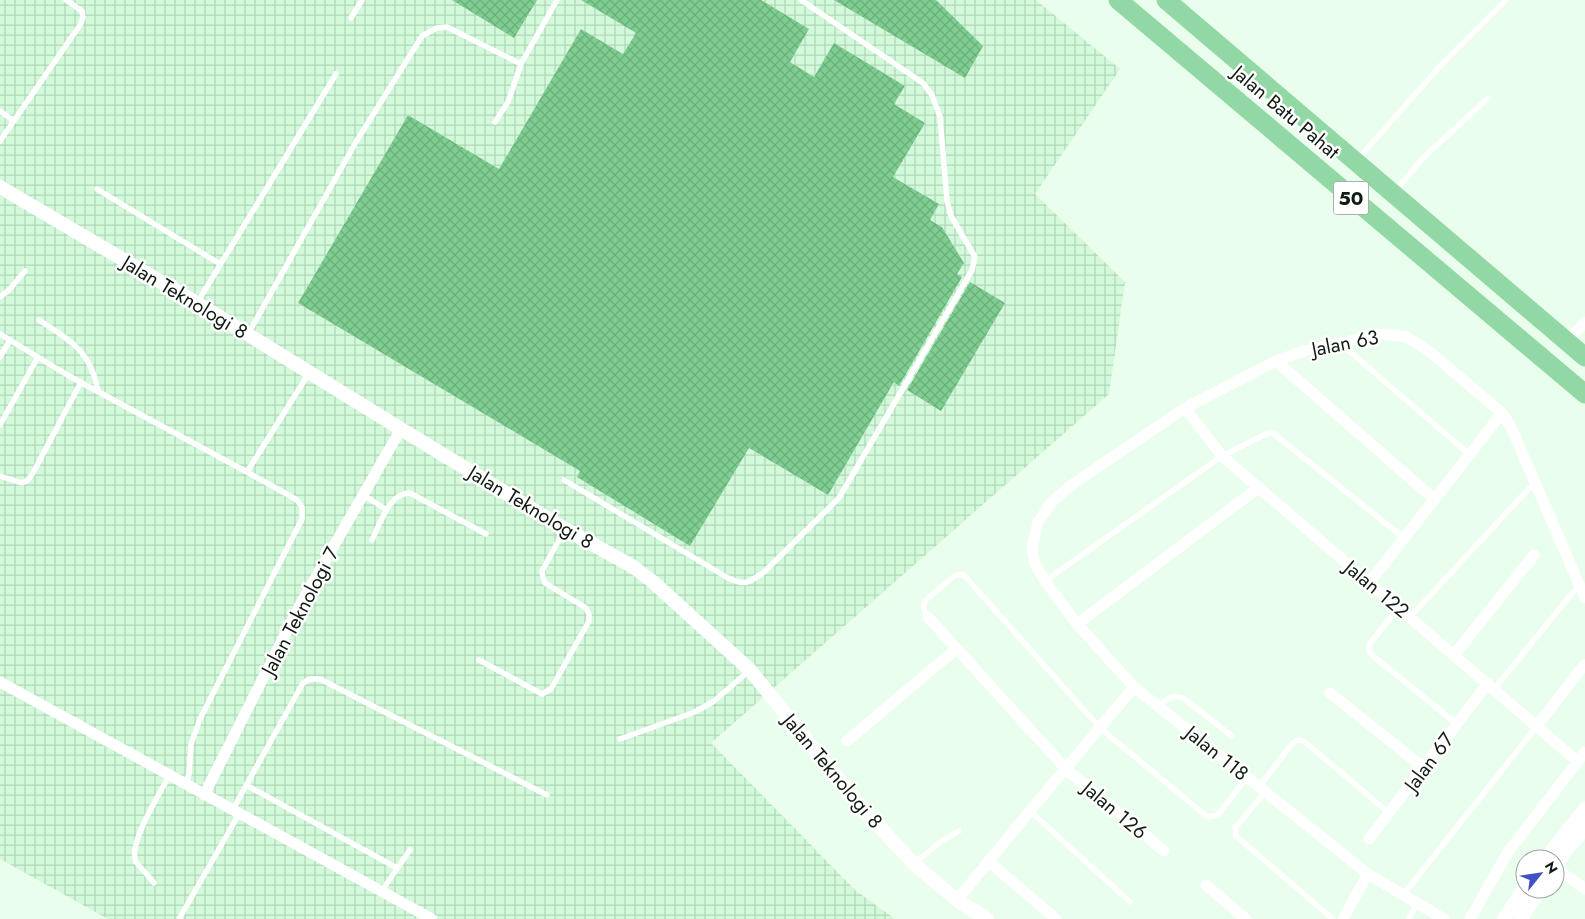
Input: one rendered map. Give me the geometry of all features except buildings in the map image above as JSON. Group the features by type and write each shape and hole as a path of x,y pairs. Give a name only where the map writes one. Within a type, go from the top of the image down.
{"highway":[{"name":"Jalan Batu Pahat","path":"1118,0 1585,394"},
{"name":"Jalan Batu Pahat","path":"1166,0 1585,357"}],"street":[{"name":"Jalan Teknologi 8","path":"0,187 197,303 401,430 632,566 652,581 750,670 861,807 914,864 957,900 987,919"},
{"path":"1566,342 1585,322"},
{"name":"Jalan 63","path":"1032,548 1038,522 1058,497 1070,486 1186,408 1276,360 1304,351 1381,334 1408,337 1430,352 1502,413 1511,427 1585,598"},
{"path":"1276,360 1434,499"},
{"name":"Jalan 122","path":"1186,408 1222,456 1577,761"},
{"path":"1369,583 1502,413"},
{"name":"Jalan Teknologi 7","path":"204,795 302,603 401,430"},
{"path":"1077,624 1258,488"},
{"name":"Jalan 118","path":"1032,548 1035,564 1045,582 1077,624 1134,687 1368,874 1444,919"},
{"path":"1454,655 1534,555"},
{"name":"Jalan 126","path":"928,617 1066,769 1164,851"},
{"path":"847,741 956,649"},
{"path":"1537,726 1584,665"},
{"path":"0,682 432,919"},
{"name":"Jalan 67","path":"1369,840 1457,724 1491,686"},
{"path":"957,900 1134,687"},
{"path":"1330,693 1424,768"},
{"path":"1470,919 1508,852 1585,752"},
{"path":"1554,849 1585,809"},
{"path":"1565,851 1585,828"},
{"path":"988,861 1056,919"},
{"path":"1343,919 1368,874"},
{"path":"1565,874 1585,889"},
{"path":"1206,886 1246,919"},
{"path":"1504,919 1518,899"},
{"path":"1521,919 1534,899"}],"lane":[{"path":"0,141 80,25 83,18 82,11 66,0"},
{"path":"351,18 361,2 352,0"},
{"path":"495,122 508,102 521,64 557,0"},
{"path":"564,480 728,578 739,583 748,583 763,573 839,498 972,270 975,257 951,216 947,201 940,117 932,95 922,83 801,0"},
{"path":"1356,161 1442,64 1506,0"},
{"path":"248,334 356,142 422,36 437,28 447,27 521,64"},
{"path":"197,303 336,74"},
{"path":"1393,194 1422,159 1488,98"},
{"path":"0,111 14,120"},
{"path":"97,189 220,264"},
{"path":"0,297 9,290 25,271"},
{"path":"39,320 75,344 95,375 98,391"},
{"path":"0,334 81,382 297,500 302,507 302,519 200,719 191,744 189,774 185,784"},
{"path":"0,357 10,340"},
{"path":"1340,343 1470,454"},
{"path":"0,425 38,357"},
{"path":"247,472 309,373"},
{"path":"0,476 22,483 28,480 34,473 81,382"},
{"path":"1045,582 1222,456 1268,433 1273,433 1404,538"},
{"path":"1410,617 1535,482"},
{"path":"372,540 395,498 404,493 410,493 486,534"},
{"path":"363,495 388,510"},
{"path":"479,660 542,694 551,690 589,620 586,608 545,583 542,577 542,571 565,528"},
{"path":"928,617 923,610 923,604 926,600 954,576 963,574 1100,728 1205,815 1210,817 1218,815 1247,777"},
{"path":"1491,686 1579,585"},
{"path":"1398,608 1369,646 1369,651 1457,724"},
{"path":"620,739 695,712 714,701 750,670"},
{"path":"179,919 235,812 246,785 303,683 310,679 320,679 547,795"},
{"path":"1159,707 1170,696 1176,695 1183,698 1232,736"},
{"path":"1403,895 1537,726"},
{"path":"1333,919 1236,836 1235,828 1296,740 1300,740 1312,748 1389,814"},
{"path":"154,883 136,861 134,848 138,835 169,776"},
{"path":"246,785 397,868"},
{"path":"1030,810 1130,902"},
{"path":"914,864 940,843 959,831"},
{"path":"381,892 410,850"},
{"path":"1409,919 1417,903"}],"shaded area":[{"path":"0,0 581,0 636,33 623,54 581,29 499,169 408,115 298,303 565,462 619,371 828,495 964,263 942,227 930,220 939,204 893,177 925,123 894,104 905,86 834,44 814,77 790,62 809,29 761,0 1036,0 1120,69 1035,194 1125,282 1109,394 711,743 855,890 895,919 108,919 0,859"}]}
